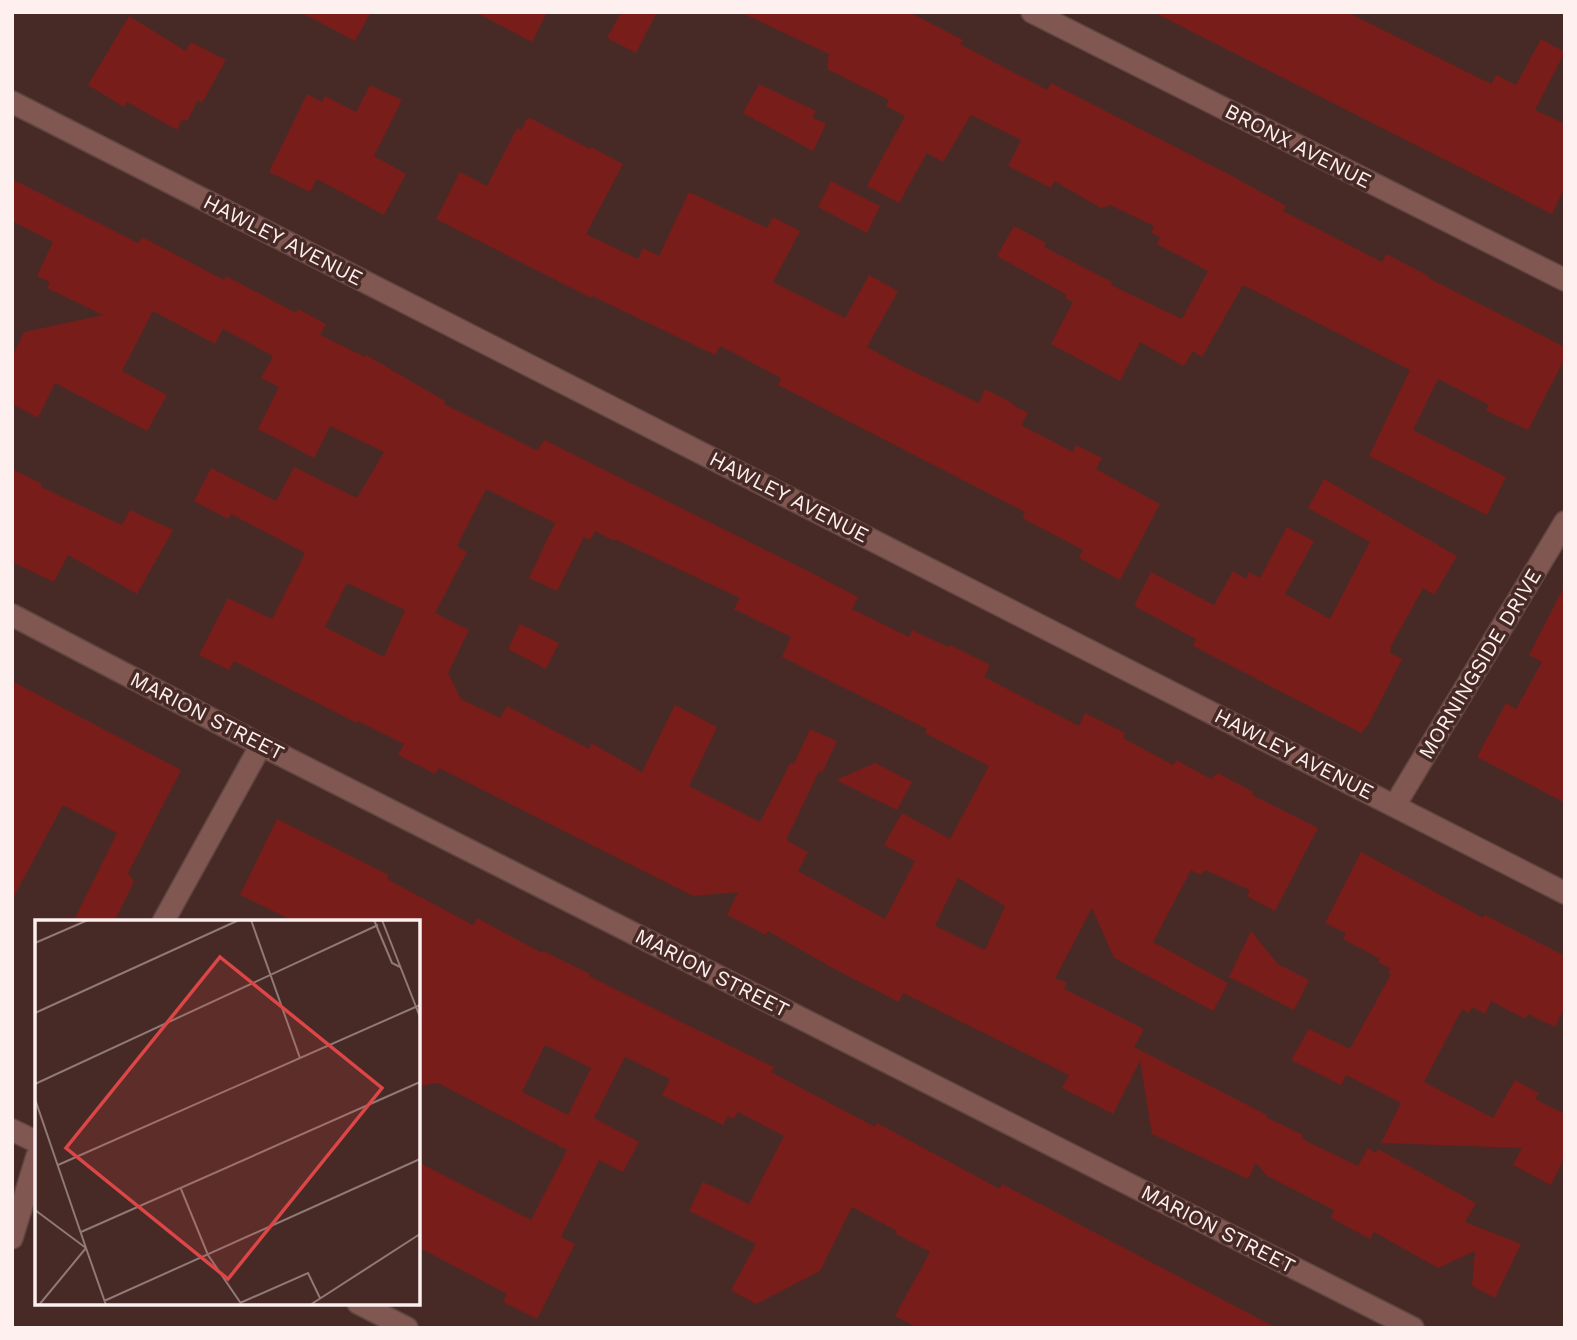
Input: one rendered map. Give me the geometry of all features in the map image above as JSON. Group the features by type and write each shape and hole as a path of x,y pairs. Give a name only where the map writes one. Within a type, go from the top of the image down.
{"street":[{"name":"BRONX AVENUE","path":"1032,12 1565,281"},
{"name":"HAWLEY AVENUE","path":"12,102 1565,893"},
{"name":"MORNINGSIDE DRIVE","path":"1395,805 1565,522"},
{"name":"MARION STREET","path":"12,615 261,745 1413,1328"},
{"path":"164,920 261,745"},
{"path":"12,1130 35,1141"},
{"path":"12,1238 35,1163"},
{"path":"362,1305 407,1328"}],"building":[{"path":"300,12 371,12 355,41"},
{"path":"475,12 547,12 532,42"},
{"path":"621,12 657,12 636,53 607,38"},
{"path":"740,12 909,12 963,40 960,44 1047,90 1051,83 1232,176 1286,206 1283,211 1382,262 1386,254 1565,347 1565,358 1528,430 1486,411 1489,405 1438,379 1413,430 1506,477 1487,515 1369,456 1410,370 1243,285 1202,357 1193,351 1184,366 1140,342 1120,381 1051,344 1073,302 1065,298 1067,295 997,256 1014,226 1046,243 1044,247 1112,282 1111,285 1182,319 1208,271 1157,244 1160,237 1151,233 1154,226 1110,205 1101,208 1054,181 1051,188 1008,166 1021,140 971,115 943,162 927,153 899,203 867,186 905,116 886,106 889,100 827,69 829,54"},
{"path":"1153,12 1347,12 1491,84 1496,75 1516,85 1541,39 1565,52 1535,110 1565,124 1565,187 1552,214"},
{"path":"129,16 186,51 191,42 226,60 202,103 198,100 187,121 182,119 177,130 127,102 124,107 88,85"},
{"path":"759,84 816,111 812,117 826,124 813,151 743,113"},
{"path":"370,85 402,100 374,156 406,174 384,215 317,179 310,192 269,172 307,94 322,102 325,96 356,112"},
{"path":"528,117 623,164 586,234 638,259 643,248 659,256 689,192 767,228 773,217 800,231 773,282 845,318 869,275 898,291 867,347 979,403 985,389 1014,404 1028,413 1021,425 1073,452 1076,445 1102,458 1096,469 1160,504 1120,580 1079,558 1083,550 1022,518 1025,512 778,385 781,378 720,346 715,355 592,296 591,298 436,219 460,172 487,186 517,128 521,130"},
{"path":"12,179 138,243 142,237 224,280 226,276 296,313 298,309 326,324 320,335 365,357 366,355 445,401 444,404 534,449 538,450 544,440 804,569 858,597 852,609 909,637 912,630 990,665 984,677 1079,726 1085,713 1125,733 1123,738 1173,765 1176,760 1211,779 1218,773 1253,792 1252,795 1318,828 1275,911 1247,896 1250,890 1205,870 1200,875 1191,870 1153,942 1228,983 1213,1011 1114,958 1092,908 1055,978 1067,983 1064,989 1144,1029 1134,1047 1267,1115 1266,1117 1301,1134 1304,1140 1358,1166 1368,1148 1376,1153 1378,1149 1476,1203 1465,1222 1521,1244 1495,1298 1472,1286 1475,1251 1438,1268 1374,1232 1370,1239 1331,1218 1334,1210 1267,1176 1256,1163 1248,1179 1152,1134 1140,1061 1113,1114 1062,1088 1069,1075 903,993 899,1002 768,931 766,935 727,915 738,892 693,896 439,768 435,774 398,755 404,744 358,721 357,723 234,661 229,670 199,655 228,598 272,619 305,553 231,514 228,519 194,501 211,468 276,501 294,467 357,498 384,452 330,426 314,458 258,429 279,387 261,378 273,356 223,329 215,344 153,311 122,371 167,395 147,431 55,383 38,418 12,404 12,357 24,332 103,315 47,288 50,282 37,276 53,242 12,221","holes":["486,489 555,523 529,578 557,591 584,537 590,540 595,531 614,541 615,539 740,598 734,609 791,637 782,657 927,729 925,733 989,766 950,839 902,813 884,845 915,861 885,919 798,871 808,852 786,840 819,771 822,773 837,741 810,729 794,764 791,762 760,822 689,786 717,727 675,705 642,772 591,743 589,749 507,706 500,718 461,699 448,673 469,630 435,613 467,552 457,546","347,583 405,610 384,657 325,627","958,878 1005,906 985,950 935,926"]},
{"path":"831,181 880,206 867,233 818,207"},
{"path":"12,469 42,484 41,487 122,525 130,510 173,530 137,594 68,555 54,582 12,562"},
{"path":"1324,479 1457,556 1434,595 1423,588 1391,646 1390,653 1402,659 1368,725 1361,733 1193,646 1196,639 1134,606 1151,572 1214,605 1233,571 1246,579 1249,572 1260,578 1287,527 1314,541 1285,594 1330,619 1370,542 1308,508"},
{"path":"1565,585 1565,803 1477,757 1506,703 1516,709 1542,662 1529,655"},
{"path":"520,624 559,643 546,669 508,649"},
{"path":"12,681 181,770 128,873 134,882 115,920 74,920 117,833 63,805 12,900"},
{"path":"875,763 912,782 897,810 836,780"},
{"path":"277,819 389,875 387,879 473,925 477,918 542,953 543,951 590,974 589,976 774,1067 771,1072 875,1127 877,1123 1000,1189 1002,1184 1277,1328 918,1328 895,1316 930,1252 852,1207 820,1271 756,1304 731,1290 756,1244 689,1211 703,1182 749,1204 784,1136 738,1112 734,1119 728,1116 723,1125 662,1095 670,1079 625,1057 594,1118 639,1142 623,1172 599,1160 561,1237 575,1244 537,1319 503,1302 507,1294 420,1248 420,1163 531,1220 567,1150 438,1083 420,1086 420,920 291,920 240,895","holes":["545,1045 591,1068 568,1115 522,1092"]},
{"path":"1361,852 1483,918 1485,915 1565,956 1565,1007 1555,1027 1528,1014 1525,1019 1491,1001 1485,1014 1472,1007 1469,1013 1462,1009 1424,1082 1493,1118 1515,1080 1539,1093 1535,1099 1565,1114 1565,1156 1551,1185 1513,1165 1522,1148 1381,1143 1401,1103 1346,1075 1341,1085 1291,1060 1309,1029 1350,1049 1391,974 1388,973 1390,968 1378,962 1380,959 1343,939 1346,933 1325,923"},
{"path":"1251,931 1278,964 1309,980 1294,1010 1229,977"}]}
